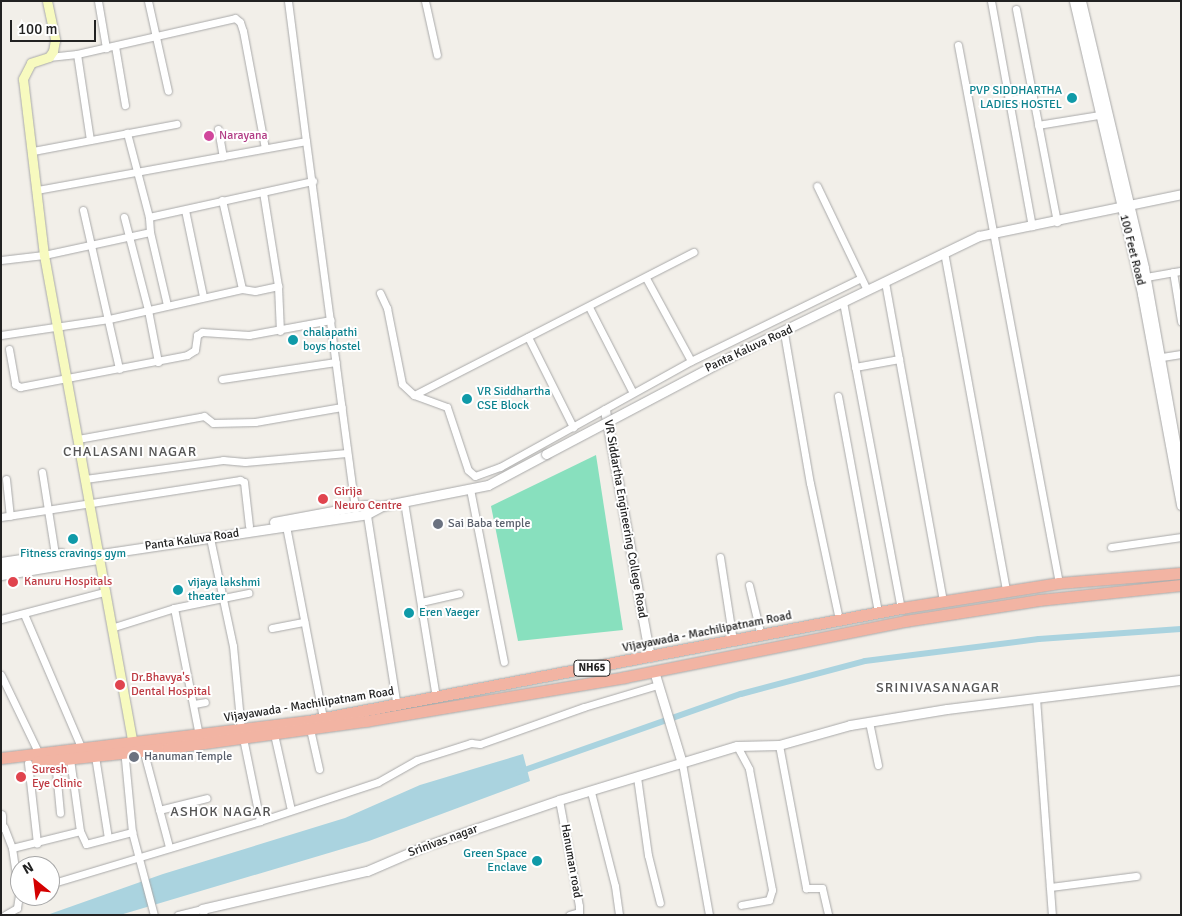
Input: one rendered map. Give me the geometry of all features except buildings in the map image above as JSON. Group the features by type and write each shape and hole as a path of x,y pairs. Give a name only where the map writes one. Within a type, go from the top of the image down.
{"highway":[{"name":"Vijayawada - Machilipatnam Road","path":"1,758 82,749 133,747 242,734 397,706 900,608 1059,584 1181,573"},
{"path":"1135,576 1135,589"},
{"name":"Vijayawada - Machilipatnam Road","path":"1,765 95,756 199,735 274,734 310,729 654,671 905,621 1135,589 1181,585"}],"main road":[{"path":"47,1 55,40 49,57 31,63 23,79 44,254 86,479 96,554 133,747"}],"street":[{"path":"98,1 106,48"},
{"path":"148,1 168,91"},
{"path":"288,1 332,320 355,511"},
{"path":"425,1 437,55"},
{"path":"991,1 1007,100 1032,226"},
{"name":"100 Feet Road","path":"1074,1 1099,114 1146,276 1162,357 1181,476"},
{"name":"100 Feet Road","path":"1081,1 1125,205 1176,492 1180,500"},
{"path":"1016,8 1057,222"},
{"path":"49,57 106,48 222,18 235,18 240,22 265,148"},
{"path":"958,45 1059,584"},
{"path":"114,46 125,105"},
{"path":"77,54 90,140"},
{"path":"1007,100 1033,97"},
{"path":"1038,125 1099,114"},
{"path":"32,151 176,124"},
{"path":"218,129 223,157"},
{"path":"127,133 149,216 150,232 167,305"},
{"path":"37,190 306,141"},
{"path":"149,216 185,210 222,200 313,181"},
{"path":"816,186 867,290"},
{"path":"264,192 278,286 280,331"},
{"name":"Panta Kaluva Road","path":"1,569 286,526 488,484 745,350 784,333 944,252 994,231 1057,222 1125,205 1181,194"},
{"path":"222,200 242,289"},
{"path":"83,210 109,319 118,369"},
{"path":"185,210 203,296"},
{"path":"124,217 148,310 158,362"},
{"path":"1,260 44,254 150,232"},
{"path":"414,395 694,252"},
{"path":"944,252 1006,591"},
{"path":"1146,276 1177,272 1181,321"},
{"path":"646,278 691,361"},
{"path":"380,293 387,308 398,373 407,391 447,407 468,470 475,476 500,467 605,410 632,391 861,278"},
{"path":"885,282 943,601"},
{"path":"1,335 109,319 203,296 242,289 255,291 278,286"},
{"path":"843,302 900,608"},
{"path":"589,307 632,391"},
{"path":"9,349 17,386 67,379 191,354 195,350 196,335 202,332 223,336 280,331 332,320"},
{"path":"784,333 810,483 839,620"},
{"path":"528,337 573,426"},
{"path":"1162,357 1181,354"},
{"path":"855,367 899,359"},
{"path":"222,379 336,362"},
{"path":"838,396 878,612"},
{"path":"78,439 204,416 213,422 255,422 342,407"},
{"name":"VR Siddartha Engineering College Road","path":"605,410 650,657"},
{"path":"86,479 223,460 245,462 347,453"},
{"path":"42,472 55,554"},
{"path":"6,479 10,516"},
{"path":"1,517 242,480 249,526"},
{"path":"470,489 504,662"},
{"path":"404,502 436,698"},
{"path":"366,509 397,706"},
{"name":"Panta Kaluva Road","path":"1,562 55,554 96,554 249,526 355,511"},
{"path":"286,526 323,718"},
{"path":"1111,547 1181,537"},
{"path":"210,538 224,596 233,646 242,734 260,821"},
{"path":"1,576 96,554"},
{"path":"720,557 734,641"},
{"path":"749,585 761,636"},
{"path":"1,619 104,592"},
{"path":"111,628 174,608 224,596 248,593"},
{"path":"421,602 459,593"},
{"path":"174,608 199,735"},
{"path":"24,614 82,749"},
{"path":"272,628 304,622"},
{"path":"654,671 682,763 709,915"},
{"path":"1,675 39,754"},
{"name":"Srinivas nagar","path":"203,912 367,871 425,846 559,800 637,778 737,746 779,744 869,722 1036,698 1181,680"},
{"path":"60,881 260,821 378,782 417,760 471,743 480,744 584,707 658,685"},
{"path":"1036,698 1052,915"},
{"path":"194,704 205,702"},
{"path":"869,722 878,764"},
{"path":"310,729 320,769"},
{"path":"274,734 291,810"},
{"path":"779,744 806,888 822,888 828,915"},
{"path":"737,746 749,770 772,894 769,900 741,905"},
{"path":"133,747 159,810 169,848"},
{"path":"133,747 132,832 153,912"},
{"path":"95,756 108,838"},
{"path":"70,759 80,831 86,844 132,832"},
{"path":"55,760 60,813"},
{"path":"28,763 37,842"},
{"path":"637,778 648,855 660,903"},
{"path":"590,792 615,886 619,915"},
{"path":"159,810 207,798"},
{"name":"Hanuman road","path":"559,800 579,906 579,912 569,915"},
{"path":"1,814 2,827 12,848 13,856"},
{"path":"12,848 80,831"},
{"path":"1050,887 1136,876"},
{"path":"5,915 17,906"},
{"path":"178,915 203,912"}],"green space":[{"path":"596,455 623,630 518,641 491,506"}],"water":[{"path":"523,754 530,781 369,841 120,915 47,915 163,874 345,818 420,785"}],"waterway":[{"path":"519,772 741,694 865,661 1039,639 1181,629"}],"place":[{"name":"PVP SIDDHARTHA LADIES HOSTEL","path":"1072,98"},
{"name":"Narayana","path":"209,136"},
{"name":"chalapathi boys hostel","path":"293,340"},
{"name":"VR Siddhartha CSE Block","path":"467,399"},
{"name":"Girija Neuro Centre","path":"323,499"},
{"name":"Sai Baba temple","path":"438,524"},
{"name":"Fitness cravings gym","path":"73,539"},
{"name":"Kanuru Hospitals","path":"13,582"},
{"name":"vijaya lakshmi theater","path":"178,590"},
{"name":"Eren Yaeger","path":"409,613"},
{"name":"Dr.Bhavya's Dental Hospital","path":"120,685"},
{"name":"Hanuman Temple","path":"134,757"},
{"name":"Suresh Eye Clinic","path":"21,777"},
{"name":"Green Space Enclave","path":"537,861"}],"district":[{"name":"CHALASANI NAGAR","path":"130,452"},
{"name":"SRINIVASANAGAR","path":"938,688"},
{"name":"ASHOK NAGAR","path":"221,812"}]}
